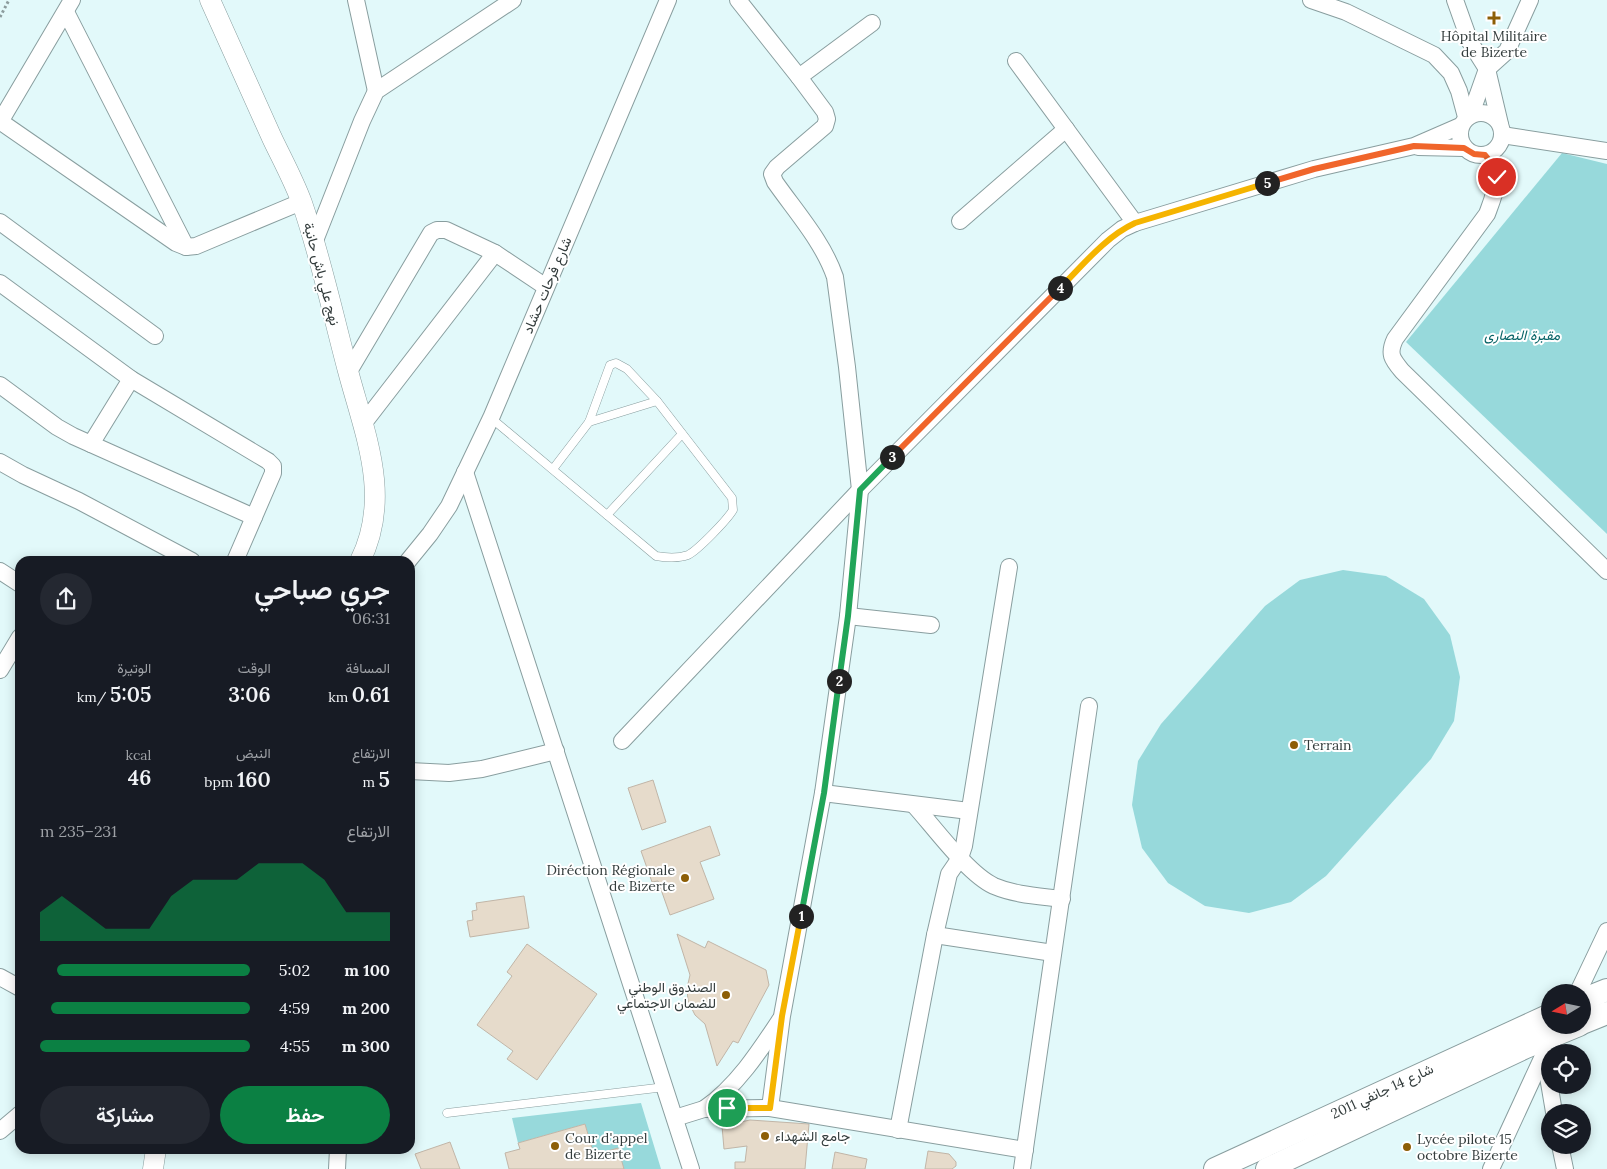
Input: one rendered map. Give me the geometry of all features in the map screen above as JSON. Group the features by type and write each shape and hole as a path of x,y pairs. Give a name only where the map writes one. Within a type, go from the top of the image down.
{"main road":[{"path":"1591,996 1607,990"},
{"path":"1591,1019 1607,1013"},
{"name":"شارع 14 جانفي 2011","path":"1216,1169 1541,1034"},
{"name":"شارع 14 جانفي 2011","path":"1267,1169 1541,1034"}],"street":[{"name":"نهج علي باش حانبة","path":"210,0 301,202 314,243 363,424 374,478 376,501 374,525 362,556"},
{"path":"356,0 376,91"},
{"name":"شارع فرحات حشاد","path":"412,556 449,506 491,418 668,0"},
{"path":"1311,0 1346,12 1434,55 1451,73 1459,90 1466,119"},
{"path":"1414,146 1464,148 1474,154 1485,155 1499,146 1501,130 1487,69 1470,42 1455,0"},
{"path":"1464,148 1459,138 1487,69 1507,51 1530,0"},
{"path":"314,243 359,128 376,91 508,1"},
{"path":"747,3 825,112 827,119 825,126 777,167 772,174 775,182 822,248 835,278 860,490 848,616 824,793 782,1016 770,1108"},
{"path":"69,6 186,247"},
{"path":"69,6 0,122 176,243 186,247 196,246 301,202"},
{"path":"799,77 872,23"},
{"path":"1016,61 1135,223"},
{"path":"622,740 860,490 1108,240 1122,229 1135,223 1314,169 1414,146 1466,119 1484,112 1491,114 1501,130 1607,151"},
{"path":"960,221 1066,129"},
{"path":"1485,155 1493,165 1497,177 1495,195 1487,214 1395,340 1391,347 1391,356 1402,371 1607,571"},
{"path":"0,222 155,336"},
{"path":"348,373 431,233 437,230 446,230 495,253 546,286"},
{"path":"363,424 495,253"},
{"path":"0,282 131,379 268,461 273,466 273,473 237,556"},
{"path":"91,444 131,379"},
{"path":"0,385 57,427 254,517"},
{"path":"0,462 23,476 78,501 171,556"},
{"path":"464,472 691,1169"},
{"path":"898,1130 935,935 949,874 960,858 964,846 1009,567"},
{"path":"0,571 15,581"},
{"path":"848,616 931,625"},
{"path":"2,663 15,644"},
{"path":"1022,1169 1089,706"},
{"path":"415,771 449,773 482,769 556,752"},
{"path":"824,793 969,812"},
{"path":"914,805 977,876 994,886 1016,893 1062,899"},
{"path":"1582,984 1607,930"},
{"path":"935,935 1053,953"},
{"path":"0,976 15,985"},
{"path":"704,1109 726,1091 754,1058 782,1016"},
{"path":"1543,1034 1553,1104"},
{"path":"1492,1169 1543,1034"},
{"path":"675,1118 704,1109 770,1108 1025,1150"},
{"path":"0,1131 15,1118"},
{"path":"153,1169 155,1154"},
{"path":"337,1169 338,1154"},
{"path":"1562,1154 1565,1169"}],"lane":[{"path":"491,418 656,556 671,558 689,554 726,521 733,510 732,498 657,401 627,369 616,363 610,365 589,422 553,468"},
{"path":"589,422 657,401"},
{"path":"607,515 682,434"},
{"path":"447,1113 665,1087"}],"path":[{"path":"0,17 9,0"}],"green space":[{"name":"مقبرة النصارى","path":"1562,153 1607,164 1607,534 1406,342"},
{"path":"1343,570 1386,576 1424,599 1450,635 1460,677 1454,721 1431,759 1326,876 1291,902 1249,913 1205,906 1168,883 1142,848 1132,805 1138,761 1161,724 1265,606 1300,580"},
{"path":"641,1103 661,1169 624,1169 618,1149 594,1155 585,1124 518,1143 512,1118"}],"building":[{"path":"653,780 666,822 642,830 628,788"},
{"path":"710,826 720,855 700,862 714,899 670,915 658,881 652,882 641,851"},
{"path":"524,896 529,928 470,937 467,921 473,920 472,911 477,910 476,903"},
{"name":"الصندوق الوطني للضمان الاجتماعي","path":"677,934 705,948 708,941 766,970 769,985 738,1043 733,1041 717,1066 705,1024 695,1015 688,1001 687,988 690,975"},
{"path":"527,944 597,994 537,1080 507,1059 513,1051 477,1025 512,976 507,972"},
{"name":"جامع الشهداء","path":"750,1120 809,1124 805,1169 735,1169 735,1162 745,1162 747,1146 724,1149 722,1126"},
{"name":"Cour d'appel de Bizerte","path":"585,1124 594,1155 618,1148 624,1169 509,1169 505,1153 520,1149 518,1143"},
{"path":"450,1142 460,1169 421,1169 415,1154"},
{"path":"928,1151 949,1154 956,1162 956,1166 952,1169 925,1169"},
{"path":"835,1152 867,1159 865,1169 832,1169"}],"place":[{"name":"Hôpital Militaire de Bizerte","path":"1494,18"},
{"name":"Terrain","path":"1294,745"},
{"name":"Diréction Régionale de Bizerte","path":"685,878"},
{"name":"الصندوق الوطني للضمان الاجتماعي","path":"726,995"},
{"name":"جامع الشهداء","path":"765,1136"},
{"name":"Cour d'appel de Bizerte","path":"555,1146"},
{"name":"Lycée pilote 15 octobre Bizerte","path":"1407,1147"}],"route":[{"path":"727,1108 770,1108 782,1016 824,793 848,616 860,490 1108,240 1122,229 1135,223 1314,169 1414,146 1464,148 1468,152 1485,155 1493,165 1497,177"}]}
